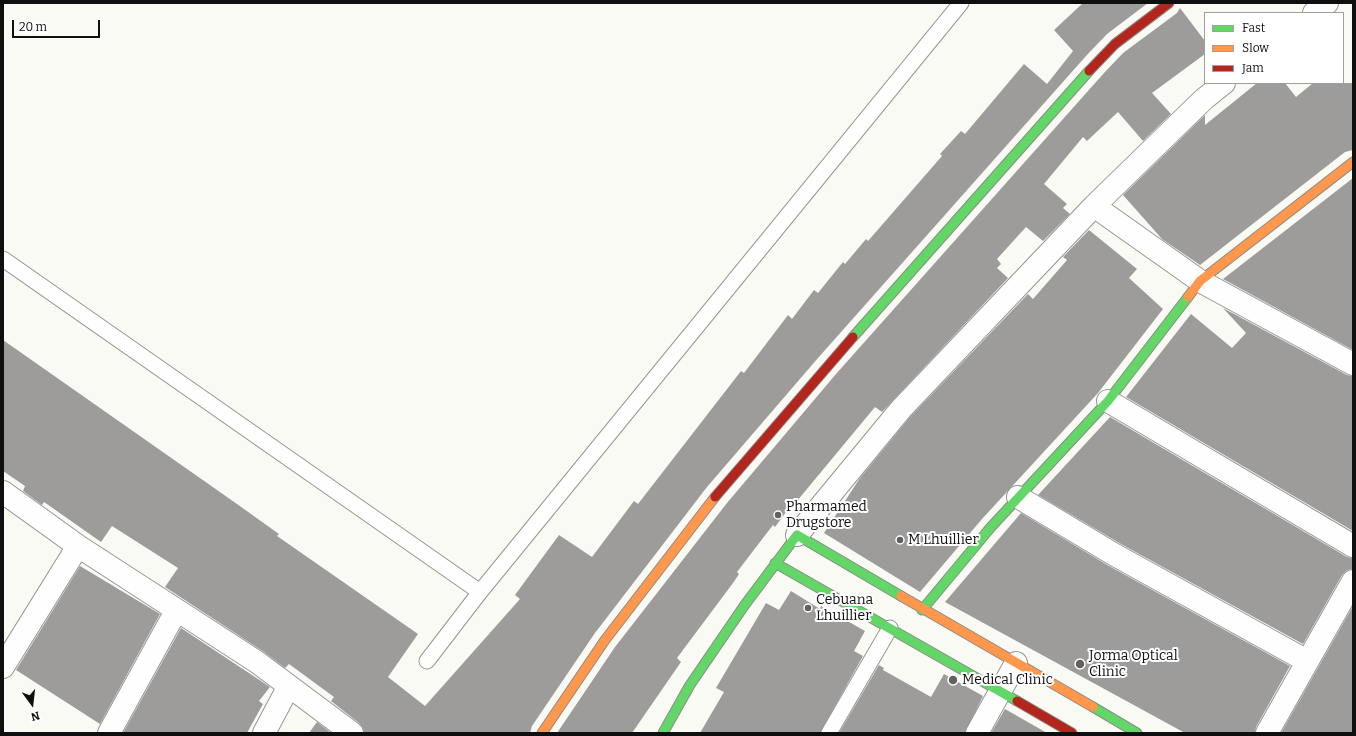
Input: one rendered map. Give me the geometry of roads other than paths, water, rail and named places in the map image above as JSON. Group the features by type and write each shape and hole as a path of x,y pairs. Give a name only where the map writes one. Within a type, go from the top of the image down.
{"street":[{"path":"542,733 605,640 712,501 827,366 1094,64 1115,44 1169,3"},
{"path":"1315,12 1327,3"},
{"path":"662,733 690,685 775,563 901,409 1094,206 1204,99 1223,84"},
{"path":"922,610 1018,497 1108,401 1200,281 1350,170"},
{"path":"1094,206 1200,281 1353,364"},
{"path":"1108,401 1353,546"},
{"path":"3,492 78,546 176,611 258,662 352,733"},
{"path":"1018,497 1115,555 1307,660"},
{"path":"797,535 903,597 922,610 1136,733"},
{"path":"5,660 78,546"},
{"path":"775,563 1072,733"},
{"path":"1267,733 1353,581"},
{"path":"109,733 176,611"},
{"path":"977,733 1016,663"},
{"path":"264,733 289,686"}],"lane":[{"path":"427,661 480,592 961,3"},
{"path":"3,259 480,592"},
{"path":"829,733 890,628"}],"place":[{"name":"Pharmamed Drugstore","path":"778,515"},
{"name":"M Lhuillier","path":"900,540"},
{"name":"Cebuana Lhuillier","path":"808,608"},
{"name":"Jorma Optical Clinic","path":"1080,664"},
{"name":"Medical Clinic","path":"953,680"}]}
